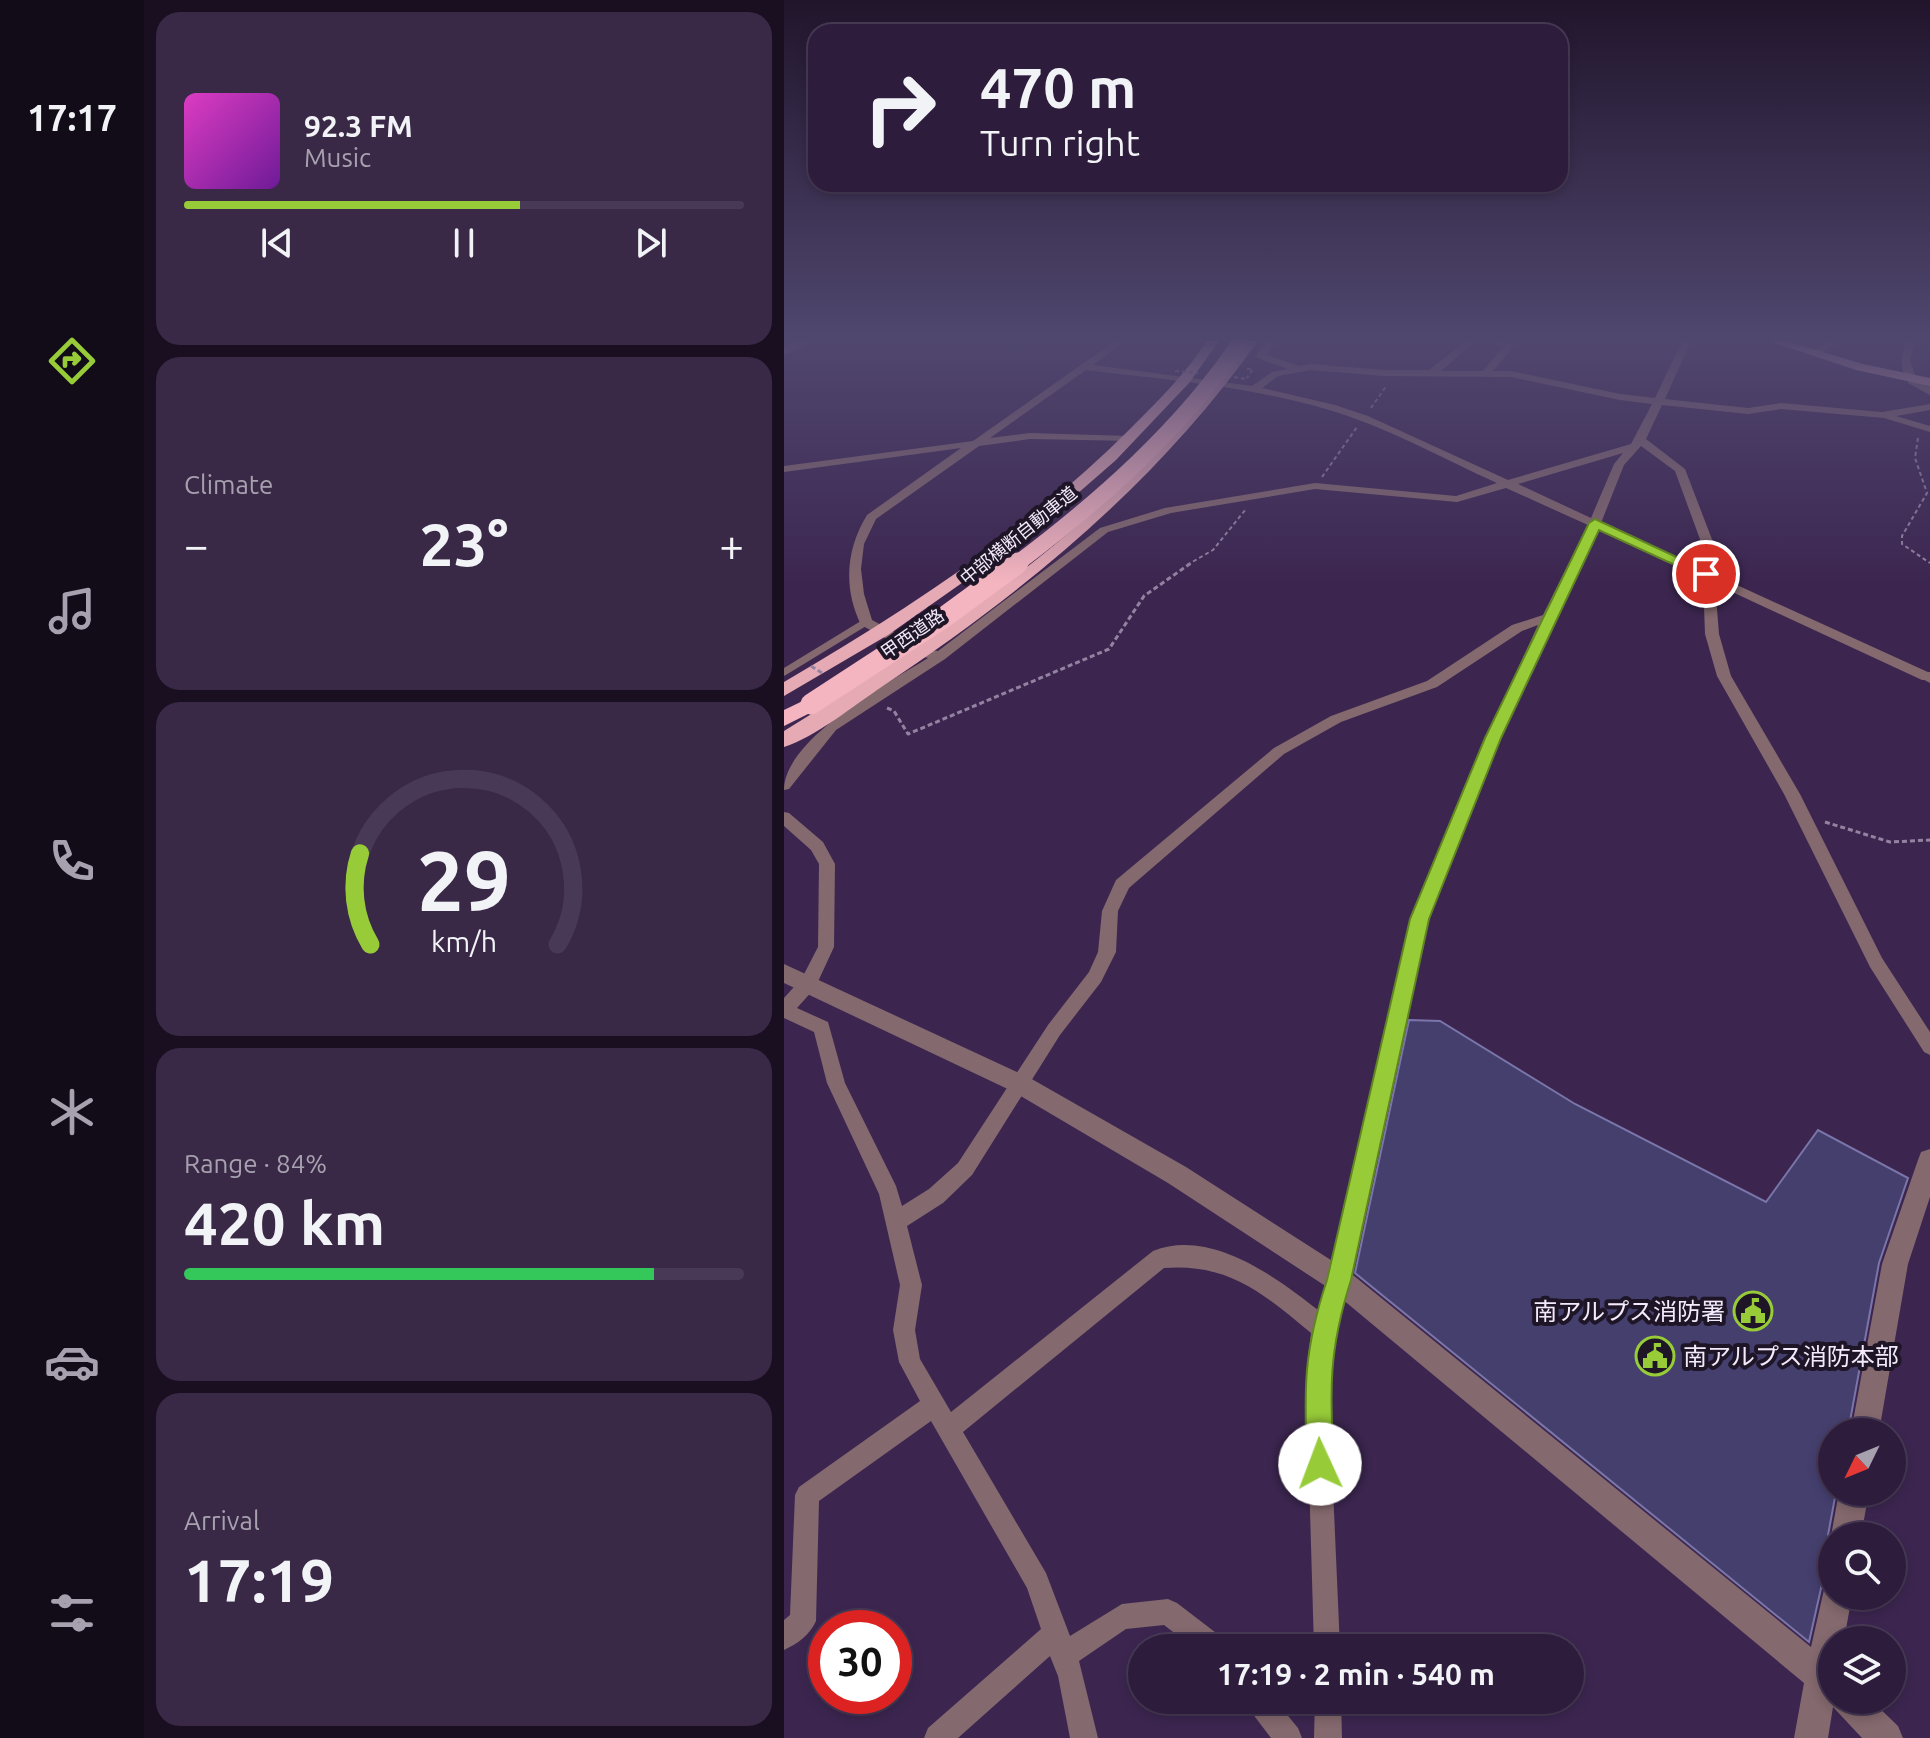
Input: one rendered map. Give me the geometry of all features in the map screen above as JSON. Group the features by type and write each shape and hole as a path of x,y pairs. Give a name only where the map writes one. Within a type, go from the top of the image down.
{"highway":[{"name":"甲西道路","path":"784,690 873,627 981,563 1129,439 1145,422"},
{"name":"中部横断自動車道","path":"784,702 936,606 1052,521 1157,422"},
{"name":"中部横断自動車道","path":"784,719 952,614 1068,526 1176,422"},
{"name":"甲西道路","path":"784,740 922,652 1069,542 1154,465 1191,422"}],"street":[{"path":"940,656 922,652 873,627 852,575 861,532 871,517 889,501 1003,422"},
{"path":"1370,422 1509,483 1929,678"},
{"path":"1326,1634 1317,1374 1323,1328 1339,1280 1419,919 1493,738 1595,523 1619,464 1637,443 1649,422"},
{"path":"1907,422 1927,428"},
{"path":"784,469 969,444 1064,435 1129,439"},
{"path":"784,785 831,727 940,656 1104,530 1169,510 1263,492 1315,486 1457,499 1637,443 1680,469 1707,542 1706,574 1712,634 1724,676 1803,815 1876,962 1930,1047"},
{"path":"896,1222 936,1196 965,1169 1022,1085 1054,1030 1095,977 1107,952 1110,911 1122,884 1144,863 1301,737 1336,719 1432,684 1517,628 1548,618"},
{"path":"784,817 817,846 827,864 826,947 809,983 784,1010 822,1027 836,1083 889,1193 911,1285 904,1330 910,1362 1037,1582 1059,1645 1084,1738"},
{"path":"784,973 1022,1085 1177,1175 1339,1280 1818,1673"},
{"path":"1868,1418 1895,1264 1930,1160"},
{"path":"948,1429 1160,1258 1188,1254 1223,1261 1264,1281 1323,1328"},
{"path":"784,1637 803,1621 807,1495 935,1404"},
{"path":"938,1738 1059,1645 1122,1617 1168,1612 1197,1634"},
{"path":"1811,1738 1818,1713"},
{"path":"1269,1714 1288,1738"},
{"path":"1328,1714 1328,1738"},
{"path":"1861,1714 1886,1738"}],"lane":[{"path":"784,672 873,627"}],"path":[{"path":"1927,428 1912,448 1927,493 1902,536 1902,544 1930,563"},
{"path":"870,702 894,711 908,734 1109,649 1144,596 1161,581 1213,550 1263,492"},
{"path":"1803,815 1887,843 1914,846 1930,840"}],"building":[{"name":"南アルプス消防本部","path":"1409,1020 1440,1021 1575,1104 1766,1202 1818,1130 1908,1178 1879,1263 1851,1418 1818,1418 1818,1506 1833,1506 1830,1522 1818,1522 1818,1602 1809,1642 1355,1273"}],"place":[{"name":"南アルプス消防署","path":"1753,1311"},
{"name":"南アルプス消防本部","path":"1655,1356"}],"route":[{"path":"1320,1464 1317,1374 1323,1328 1339,1280 1419,919 1493,738 1595,523 1706,574"}]}
